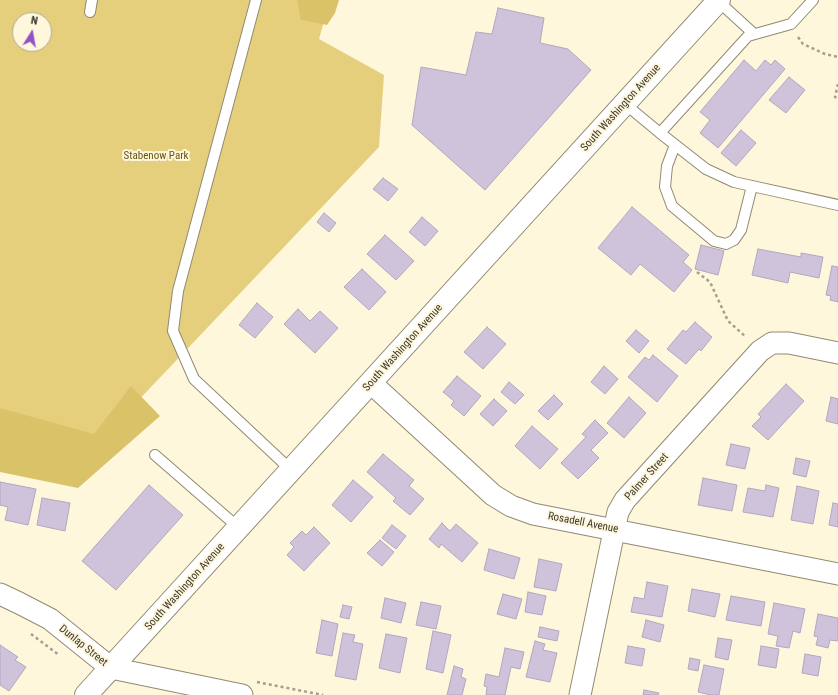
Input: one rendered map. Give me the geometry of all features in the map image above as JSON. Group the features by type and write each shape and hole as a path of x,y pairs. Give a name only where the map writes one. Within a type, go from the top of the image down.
{"street":[{"name":"South Washington Avenue","path":"86,695 719,1"},
{"name":"Palmer Street","path":"580,695 618,512 625,500 760,352 772,343 789,343 838,353"},
{"name":"Rosadell Avenue","path":"371,383 493,495 511,506 533,514 838,574"},
{"name":"Dunlap Street","path":"0,594 50,619 111,668 242,695"}],"lane":[{"path":"90,12 92,0"},
{"path":"256,0 178,291 174,331 194,379 291,470"},
{"path":"660,134 748,36 791,24 813,0"},
{"path":"719,1 754,34"},
{"path":"625,104 660,134 706,169 734,182 838,205"},
{"path":"675,145 667,166 665,187 672,206 714,241 726,244 734,240 741,230 752,186"},
{"path":"155,455 239,528"}],"path":[{"path":"791,24 803,44 825,54 838,57"},
{"path":"838,84 835,97 838,98"},
{"path":"697,272 710,282 728,321 747,339"},
{"path":"29,632 64,658"}],"green space":[{"name":"Stabenow Park","path":"0,0 330,0 319,39 384,75 379,147 76,466 0,447"}],"shaded area":[{"path":"297,0 339,0 335,13 327,25 301,20"},
{"path":"131,386 160,416 78,488 0,472 0,408 94,434"}],"building":[{"path":"498,8 544,18 540,43 568,49 591,70 485,190 412,125 421,67 466,75 476,32 492,34"},
{"path":"744,60 756,71 765,60 771,65 775,60 785,69 718,148 700,133 710,120 700,112"},
{"path":"789,77 805,90 786,113 769,100"},
{"path":"741,130 756,143 736,166 721,153"},
{"path":"383,178 398,189 388,201 373,189"},
{"path":"632,207 689,255 683,262 692,270 674,292 640,264 631,275 598,248"},
{"path":"324,213 336,223 329,232 317,222"},
{"path":"422,217 438,231 425,246 409,232"},
{"path":"385,235 414,261 396,280 367,254"},
{"path":"701,245 724,251 718,275 695,269"},
{"path":"758,249 801,257 801,253 823,257 819,278 790,272 788,283 752,275"},
{"path":"832,266 838,267 838,302 830,300 831,296 826,295"},
{"path":"362,269 386,292 369,310 344,287"},
{"path":"257,303 273,317 255,338 239,325"},
{"path":"298,309 310,321 320,311 338,328 315,353 284,324"},
{"path":"695,322 712,337 701,351 699,349 686,364 667,349 683,330 686,332"},
{"path":"487,327 506,344 483,369 464,352"},
{"path":"636,330 649,341 639,353 626,341"},
{"path":"653,355 678,376 657,402 628,377 645,357 649,360"},
{"path":"604,366 618,379 605,394 591,382"},
{"path":"457,376 481,396 464,416 451,405 454,401 443,392"},
{"path":"509,382 524,395 515,404 501,392"},
{"path":"786,384 804,401 768,440 752,426 761,417 758,414"},
{"path":"554,395 563,404 548,420 538,411"},
{"path":"629,397 646,413 624,438 607,423"},
{"path":"831,397 838,399 838,424 826,421"},
{"path":"494,399 507,411 493,426 480,414"},
{"path":"595,420 608,433 591,450 599,458 578,479 561,463 586,437 582,434"},
{"path":"532,426 558,449 540,469 515,446"},
{"path":"731,444 750,448 745,469 726,465"},
{"path":"383,454 414,480 409,486 424,499 410,515 393,501 396,498 367,472"},
{"path":"796,458 810,461 806,477 793,474"},
{"path":"703,478 737,485 732,511 698,505"},
{"path":"353,480 373,497 351,522 332,505"},
{"path":"0,482 36,489 28,525 5,520 8,507 0,505"},
{"path":"149,485 183,515 116,590 82,561"},
{"path":"766,485 779,488 773,517 743,512 748,488 765,491"},
{"path":"797,486 819,491 813,524 791,520"},
{"path":"42,498 70,503 65,531 37,525"},
{"path":"833,503 838,504 838,527 829,525"},
{"path":"442,523 450,531 456,524 478,543 462,562 441,544 439,548 429,539"},
{"path":"392,525 406,536 396,549 382,538"},
{"path":"314,527 330,543 304,571 287,555 294,547 290,543 302,531 306,535"},
{"path":"380,540 394,552 382,566 367,553"},
{"path":"489,549 520,558 514,579 484,570"},
{"path":"539,559 562,564 556,591 534,587"},
{"path":"647,582 668,586 662,617 631,612 634,597 644,599"},
{"path":"692,589 720,594 715,617 688,611"},
{"path":"528,592 546,596 542,615 525,612"},
{"path":"503,594 522,599 516,619 497,614"},
{"path":"731,596 765,602 761,626 726,620"},
{"path":"385,598 406,603 401,623 381,618"},
{"path":"421,602 441,606 436,629 416,625"},
{"path":"774,603 805,609 800,633 793,631 789,648 776,646 778,636 768,634"},
{"path":"343,605 352,607 349,619 340,617"},
{"path":"818,614 838,618 838,641 830,640 828,648 816,645 818,637 814,636"},
{"path":"322,620 338,624 332,656 316,653"},
{"path":"646,620 664,625 660,642 642,637"},
{"path":"540,627 559,631 557,641 538,637"},
{"path":"433,631 451,635 443,673 426,669"},
{"path":"343,633 355,635 353,642 363,644 356,680 335,676"},
{"path":"386,634 407,638 400,673 379,668"},
{"path":"718,638 732,640 728,660 715,657"},
{"path":"535,641 545,644 543,650 557,653 550,682 526,677"},
{"path":"0,645 18,657 15,660 26,667 9,691 0,685"},
{"path":"628,646 645,649 642,666 625,663"},
{"path":"761,646 779,649 776,668 758,665"},
{"path":"505,648 524,652 520,669 511,667 505,695 486,695 487,687 484,686 486,674 499,677"},
{"path":"805,654 821,657 818,676 802,673"},
{"path":"690,658 700,660 698,671 688,669"},
{"path":"704,665 724,669 719,695 698,692"},
{"path":"454,666 463,669 461,677 466,679 462,695 447,695"},
{"path":"644,690 659,693 658,695 643,695"}]}
